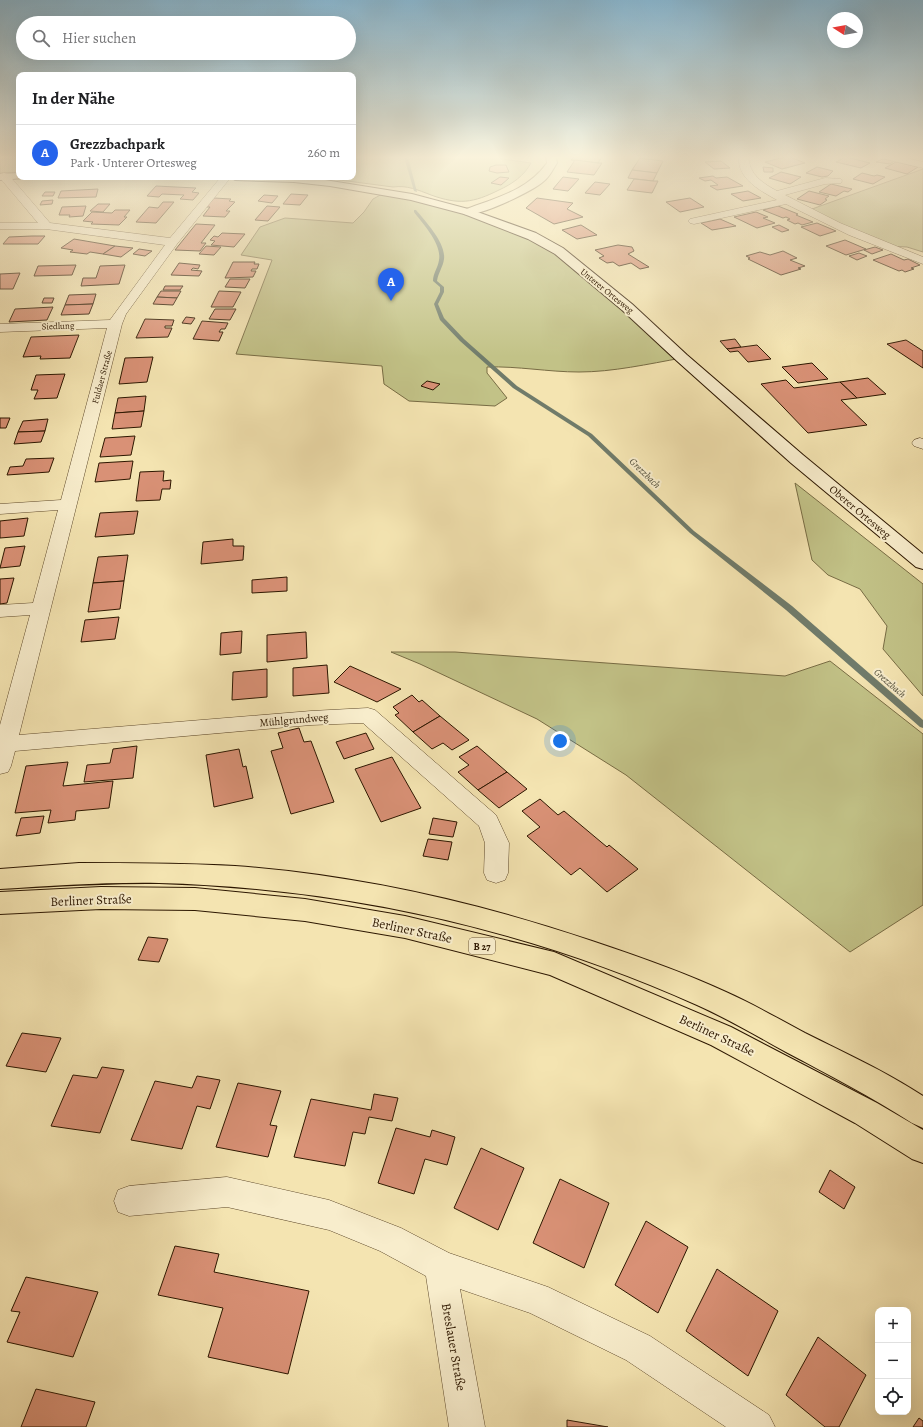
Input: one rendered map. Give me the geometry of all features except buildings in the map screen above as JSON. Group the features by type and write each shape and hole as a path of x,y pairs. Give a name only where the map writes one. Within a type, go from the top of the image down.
{"highway":[{"name":"B 27","path":"0,879 79,873 130,872 238,876 345,888 406,899 490,920 564,941 662,978 717,1001 882,1087 923,1113"},
{"name":"Berliner Straße","path":"0,903 101,898 195,899 305,910 404,927 554,964 722,1036 866,1113 923,1148"}],"main road":[{"name":"Unterer Ortesweg","path":"499,224 532,236 559,251 564,257 627,307 682,358 797,459"},
{"name":"Oberer Ortesweg","path":"797,459 923,563"}],"street":[{"name":"Fuldaer Straße","path":"0,766 115,324 120,314 188,224"},
{"path":"831,224 922,261"},
{"path":"0,226 46,226 173,242"},
{"name":"Siedlung","path":"0,328 115,324"},
{"path":"0,509 69,504"},
{"path":"0,611 42,608"},
{"name":"Mühlgrundweg","path":"6,744 311,718 368,715 488,821 497,843 496,873"},
{"path":"129,1201 227,1192 329,1215 390,1239 442,1267 536,1299 638,1348 757,1427"},
{"name":"Breslauer Straße","path":"442,1267 443,1283 467,1427"}],"green space":[{"path":"269,224 491,224 559,251 682,358 592,372 487,367 487,373 507,398 495,406 409,401 384,384 382,366 236,354 272,260 241,255 260,227"},
{"path":"833,224 923,224 923,252 907,247 884,246"},
{"path":"795,483 923,584 923,696 883,649 887,626 860,589 828,575 812,560"},
{"path":"391,652 455,652 785,676 830,661 923,734 923,905 850,952 626,775 537,719"}],"waterway":[{"name":"Grezzbach","path":"425,224 436,239 442,257 435,281 442,287 442,292 436,304 442,319 462,340 515,387 590,435 692,532 789,608 923,725"}],"place":[{"name":"Grezzbachpark","path":"391,301"}]}
